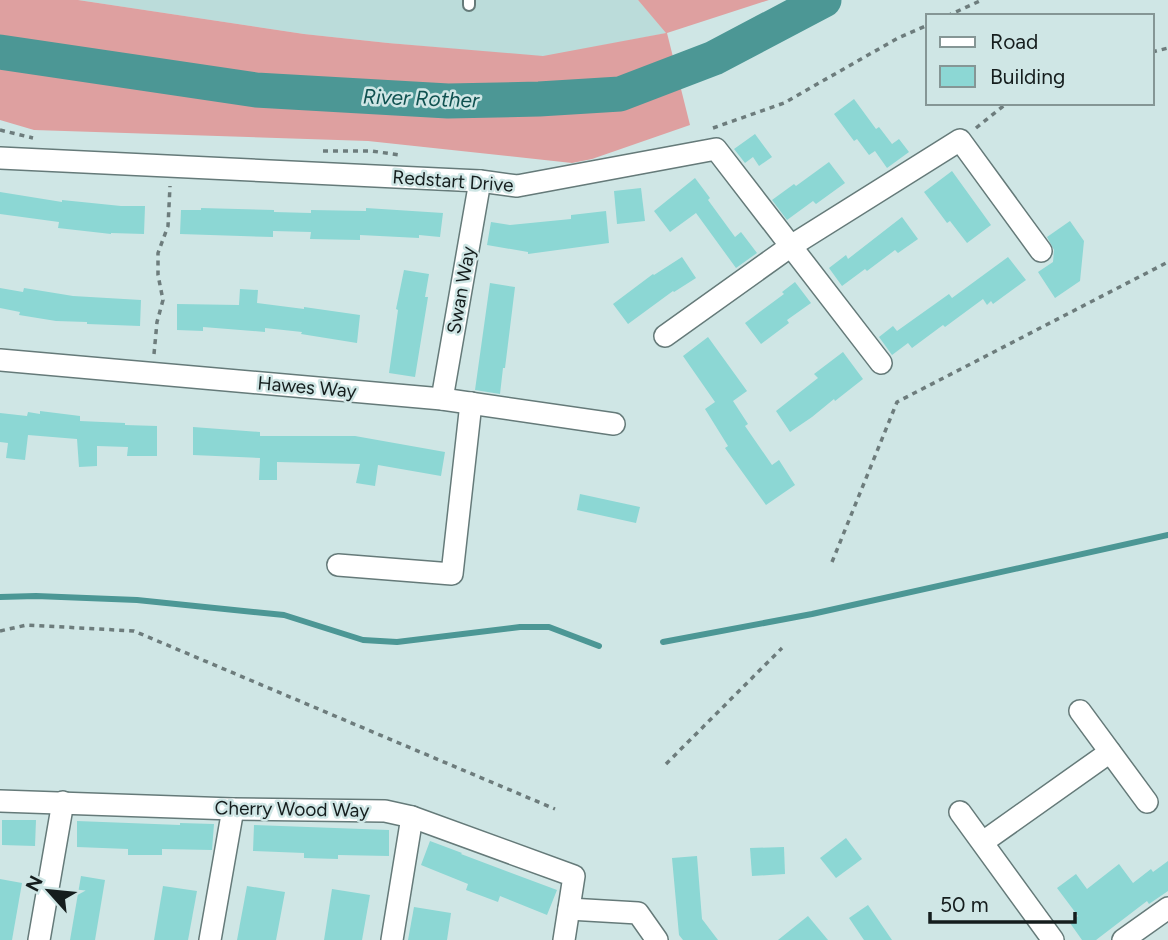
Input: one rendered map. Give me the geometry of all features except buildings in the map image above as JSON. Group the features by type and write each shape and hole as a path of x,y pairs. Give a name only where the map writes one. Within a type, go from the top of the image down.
{"street":[{"path":"665,336 791,246 960,140 1041,251"},
{"name":"Redstart Drive","path":"0,158 480,181 517,187 716,149 881,363"},
{"name":"Swan Way","path":"442,399 480,181"},
{"name":"Hawes Way","path":"0,360 442,399 614,424"},
{"path":"338,565 452,574 471,403"},
{"path":"1080,711 1147,802"},
{"path":"983,842 1110,752"},
{"name":"Cherry Wood Way","path":"0,801 385,811 412,817 574,876 569,909"},
{"path":"39,940 63,802"},
{"path":"211,940 233,809"},
{"path":"960,812 1053,940"},
{"path":"392,940 412,817"},
{"path":"1123,940 1168,908"},
{"path":"564,940 569,909 638,913 657,940"}],"path":[{"path":"951,14 982,0"},
{"path":"709,129 784,103 926,25"},
{"path":"960,140 1004,105"},
{"path":"153,373 157,322 163,300 158,275 158,253 168,226 171,166"},
{"path":"832,562 897,402 1168,262"},
{"path":"0,631 27,625 134,631 555,809"},
{"path":"667,764 782,648"}],"shaded area":[{"path":"0,0 78,0 304,34 543,56 666,33 638,0 769,0 667,33 690,125 592,159 572,163 368,141 34,130 0,120"},
{"path":"78,0 638,0 667,33 543,57 304,34"}],"waterway":[{"name":"River Rother","path":"0,52 256,90 448,101 620,94 714,58 824,0"},
{"path":"663,642 812,614 1168,535"},
{"path":"0,597 137,600 284,615 363,640 397,642 520,627 549,627 599,646"}]}
